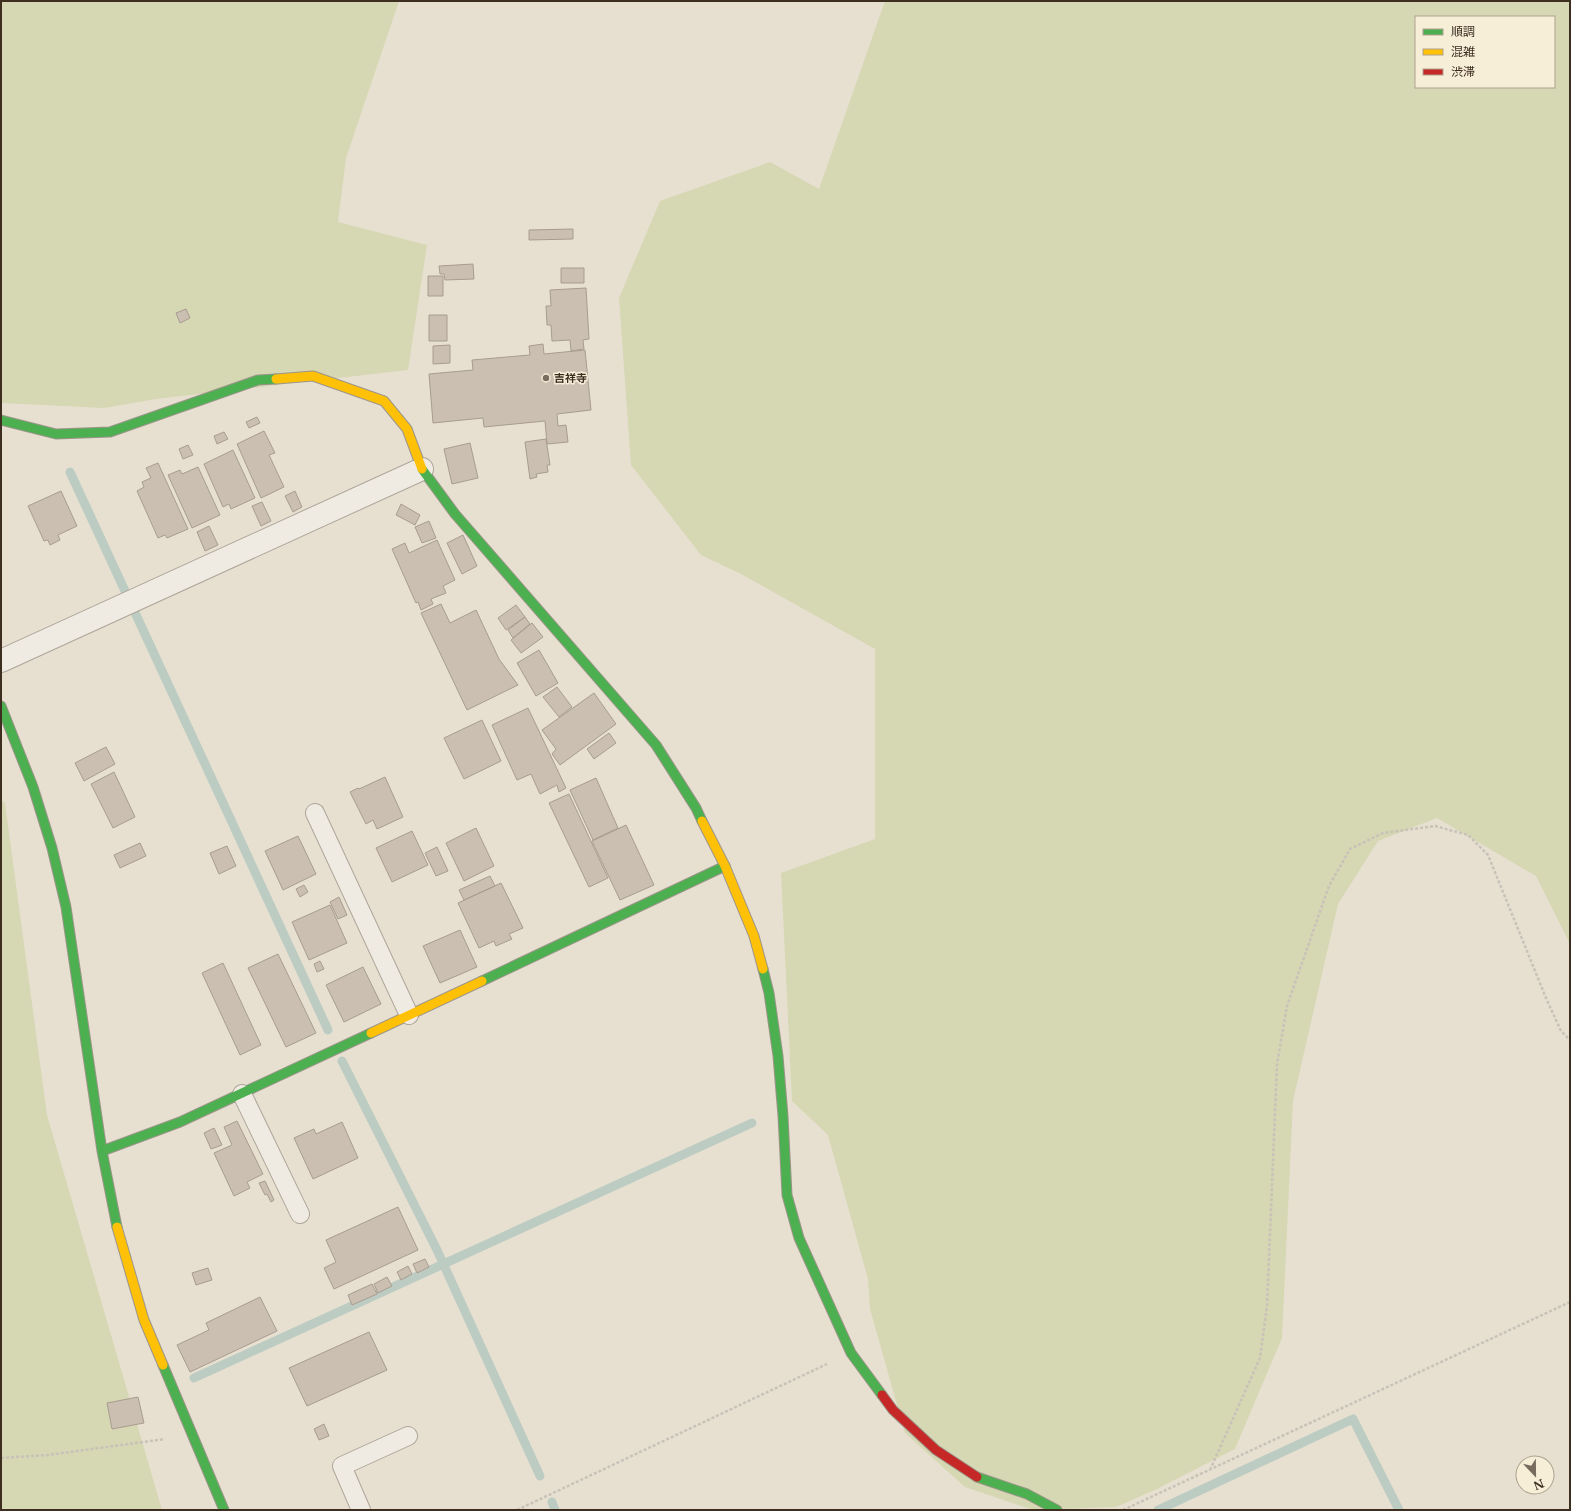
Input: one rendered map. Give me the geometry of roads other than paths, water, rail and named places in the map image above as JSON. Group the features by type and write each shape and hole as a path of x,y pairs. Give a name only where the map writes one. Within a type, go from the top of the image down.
{"street":[{"path":"1,420 56,434 110,432 258,380 313,376 384,401 407,429 422,469 460,520 656,745 696,808 725,866 754,936 769,993 778,1056 787,1195 799,1238 851,1352 893,1410 936,1450 979,1478 1027,1494 1057,1510"},
{"path":"1,662 422,469"},
{"path":"1,706 33,787 52,848 66,907 102,1151 117,1229 144,1320 224,1510"},
{"path":"102,1151 180,1122 242,1094 725,866"}],"lane":[{"path":"315,812 408,1015"},
{"path":"242,1094 300,1214"},
{"path":"361,1510 342,1466 408,1436"}],"waterway":[{"path":"70,472 328,1030"},
{"path":"342,1061 437,1250 540,1476"},
{"path":"194,1378 752,1123"},
{"path":"1158,1510 1353,1419 1399,1510"},
{"path":"552,1502 555,1510"}],"place":[{"name":"吉祥寺","path":"546,378"}]}
